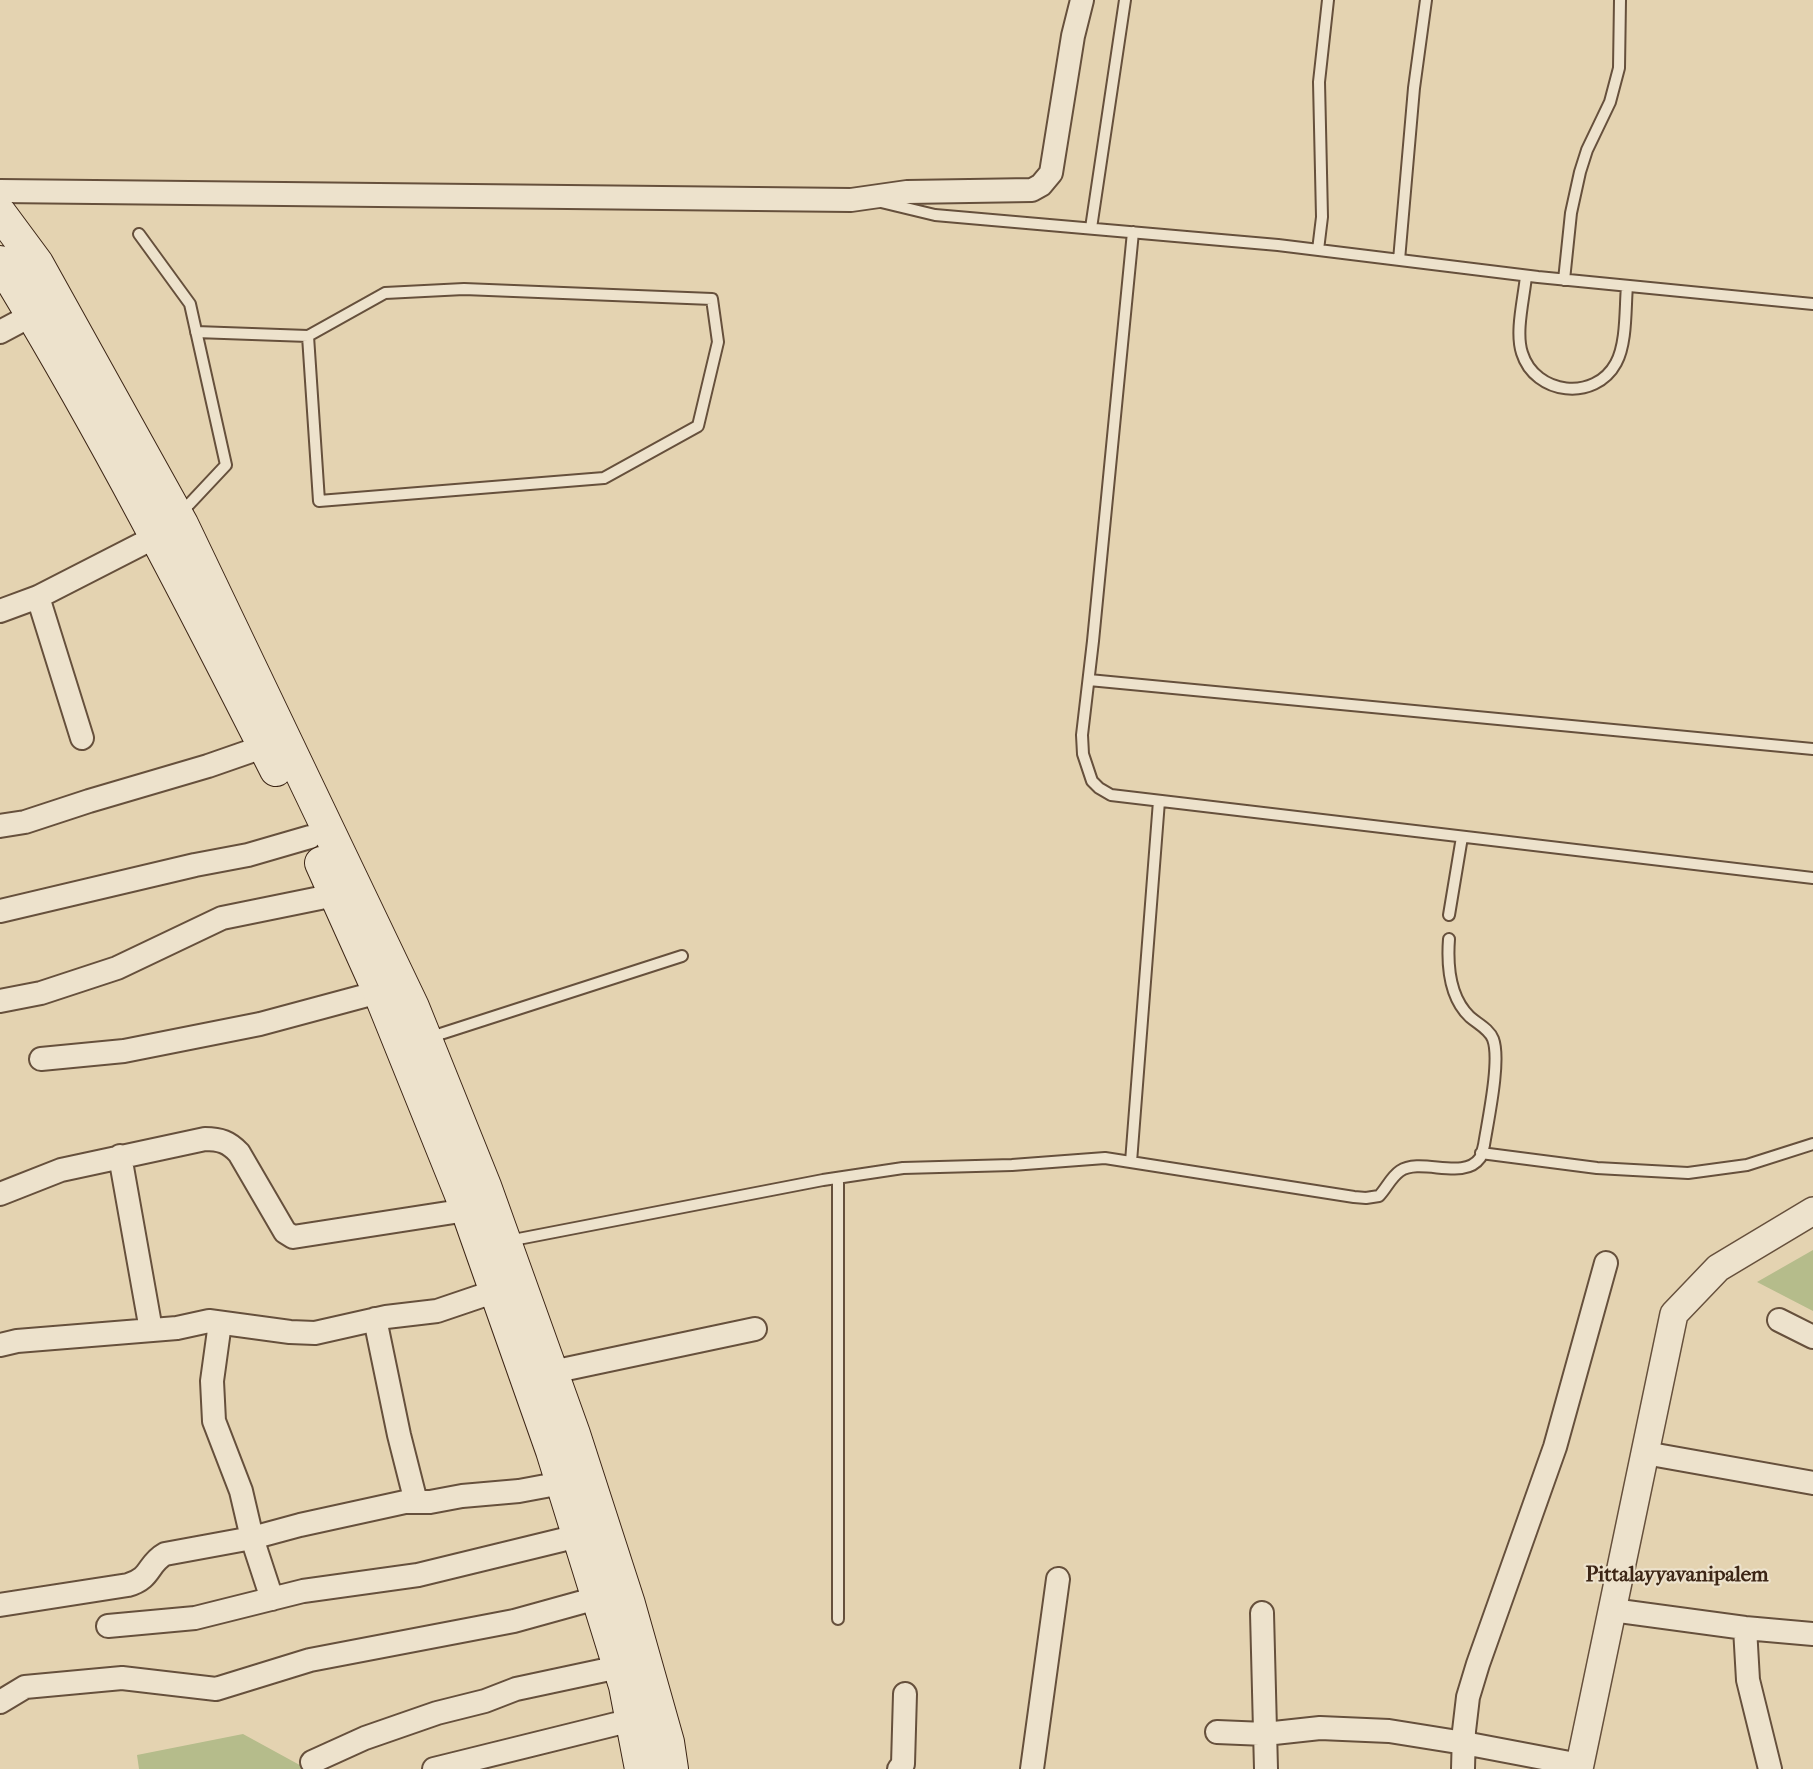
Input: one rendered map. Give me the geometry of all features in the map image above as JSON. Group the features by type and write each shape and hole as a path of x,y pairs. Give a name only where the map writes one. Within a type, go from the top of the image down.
{"main road":[{"path":"0,213 38,263 275,743 373,949 379,992 467,1210 552,1371 591,1531 597,1598 619,1667 641,1769"},
{"path":"0,262 32,315 167,521"},
{"path":"275,743 310,837 335,895 413,1007 485,1186 505,1242 508,1287 562,1483 591,1531 629,1604 668,1742 672,1769"}],"street":[{"path":"0,191 839,200 907,192 1032,190 1041,185 1051,173 1073,36 1082,0"},
{"path":"0,332 32,315"},
{"path":"0,611 38,597 167,521"},
{"path":"38,597 82,738"},
{"path":"0,826 25,822 275,743"},
{"path":"0,911 195,864 248,855 310,837"},
{"path":"0,1001 41,993 117,968 222,918 335,895"},
{"path":"41,1059 124,1051 260,1024 379,992"},
{"path":"0,1194 61,1170 205,1139 218,1139 232,1145 239,1153 285,1232 292,1237 467,1210"},
{"path":"120,1156 151,1330"},
{"path":"1217,1732 1264,1734 1320,1728 1389,1731 1464,1743 1579,1767 1674,1314 1718,1268 1813,1211"},
{"path":"1463,1769 1468,1697 1555,1447 1606,1263"},
{"path":"0,1345 17,1341 177,1328 210,1321 290,1332 315,1333 375,1319 437,1311 508,1287"},
{"path":"375,1319 399,1435 416,1502"},
{"path":"1779,1320 1813,1337"},
{"path":"220,1323 212,1381 214,1421 241,1491 252,1538 272,1599"},
{"path":"552,1371 755,1329"},
{"path":"1645,1453 1813,1483"},
{"path":"0,1605 139,1582 147,1575 156,1558 165,1554 252,1538 405,1502 430,1502 562,1483"},
{"path":"108,1626 195,1618 303,1591 418,1575 591,1531"},
{"path":"1032,1769 1058,1579"},
{"path":"0,1701 25,1687 122,1678 216,1689 310,1660 514,1621 597,1598"},
{"path":"1612,1610 1745,1628 1813,1634"},
{"path":"1262,1614 1266,1769"},
{"path":"1745,1628 1749,1680 1770,1769"},
{"path":"312,1762 365,1738 437,1713 485,1701 516,1689 619,1667"},
{"path":"899,1769 903,1764 905,1694"},
{"path":"434,1769 632,1720"}],"lane":[{"path":"1091,228 1125,0"},
{"path":"1318,250 1322,217 1319,82 1328,0"},
{"path":"1399,260 1414,88 1426,0"},
{"path":"1564,280 1571,213 1580,172 1587,150 1610,102 1619,68 1620,0"},
{"path":"866,198 935,215 1318,250 1526,276 1813,304"},
{"path":"1133,232 1082,735 1085,760 1092,781 1099,788 1111,795 1813,878"},
{"path":"139,234 190,304 226,465 167,521"},
{"path":"1526,276 1519,339 1522,354 1528,367 1539,378 1551,386 1565,389 1580,389 1594,384 1606,376 1616,364 1621,351 1627,286"},
{"path":"196,332 308,336 385,293 464,289 712,299 718,342 698,426 604,478 318,501 308,336"},
{"path":"1089,680 1813,748"},
{"path":"1131,1162 1159,801"},
{"path":"1449,915 1462,837"},
{"path":"505,1242 838,1178 903,1168 1012,1165 1105,1158 1366,1198 1379,1196 1400,1171 1421,1166 1461,1168 1472,1165 1481,1153 1486,1134 1496,1050 1489,1033 1471,1017 1456,997 1452,982 1449,939"},
{"path":"426,1039 682,956"},
{"path":"1481,1153 1597,1168 1688,1173 1747,1165 1813,1144"},
{"path":"838,1178 838,1619"}],"green space":[{"path":"1813,1250 1813,1311 1757,1282"},
{"path":"243,1734 307,1769 139,1769 137,1755"}],"district":[{"name":"Pittalayyavanipalem","path":"1677,1576"}]}
